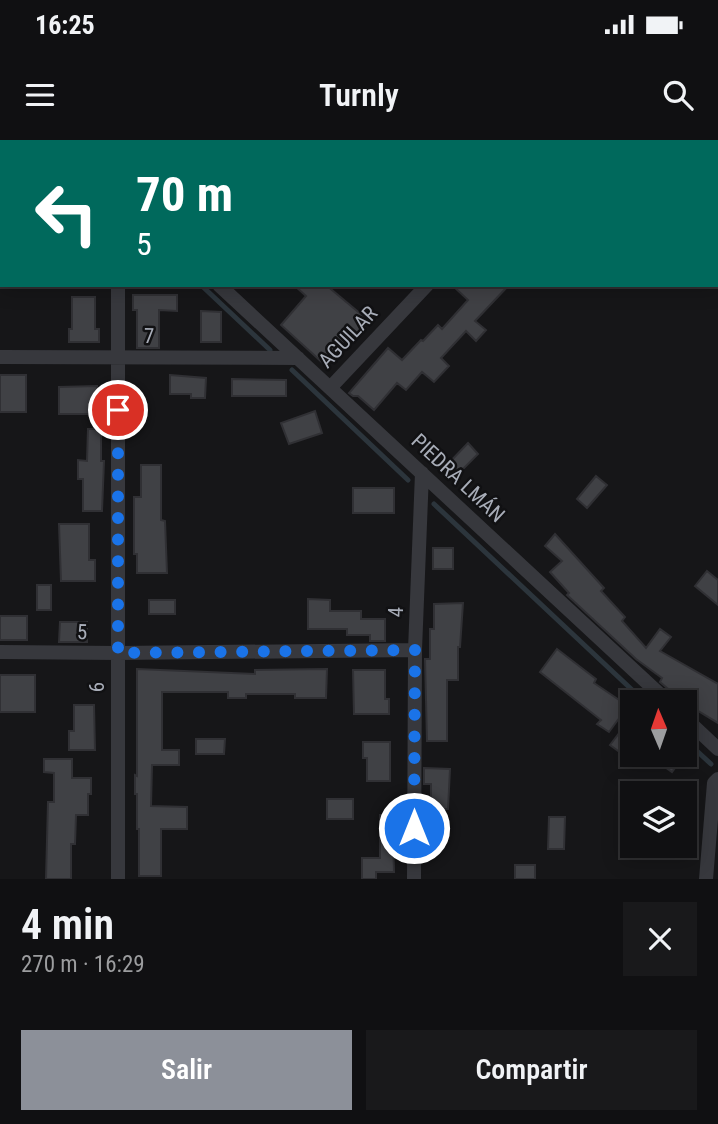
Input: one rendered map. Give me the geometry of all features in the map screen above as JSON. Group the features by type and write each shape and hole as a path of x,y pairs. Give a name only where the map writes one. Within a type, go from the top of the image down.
{"street":[{"name":"6","path":"118,287 118,879"},
{"name":"PIEDRA LMÁN","path":"221,287 655,690"},
{"name":"AGUILAR","path":"330,388 425,287"},
{"name":"7","path":"0,357 298,358"},
{"name":"4","path":"414,879 415,650 422,473"},
{"name":"5","path":"0,652 415,650"},
{"path":"697,729 718,748"},
{"path":"706,879 714,783 718,779"}],"building":[{"path":"296,287 328,287 369,321 357,336 352,332 325,365 281,325 306,296"},
{"path":"454,287 507,287 475,321 486,330 476,341 466,331 441,358 449,366 434,382 422,372 406,390 397,383 374,410 358,396 349,393 388,348 402,360 438,325 442,329 468,300"},
{"path":"133,295 177,295 177,311 159,310 159,348 137,348 137,310 133,310"},
{"path":"72,297 95,297 95,329 99,329 99,342 69,342 69,329 72,329"},
{"path":"201,311 221,312 221,342 201,342"},
{"path":"0,375 26,375 26,412 0,412"},
{"path":"170,375 206,378 205,398 191,398 191,394 170,394"},
{"path":"232,379 286,380 286,396 232,396"},
{"path":"97,386 97,414 59,414 59,387"},
{"path":"315,411 322,433 289,444 281,423"},
{"path":"88,429 101,429 101,461 104,461 102,511 83,511 83,479 78,479 78,460 87,461"},
{"path":"468,443 478,454 456,476 446,466"},
{"path":"141,465 161,465 161,520 165,521 167,573 137,573 137,554 134,554 134,497 141,497"},
{"path":"596,476 607,485 587,508 577,499"},
{"path":"353,488 394,488 394,513 353,513"},
{"path":"59,524 89,524 89,560 95,560 95,581 61,581"},
{"path":"555,534 604,588 601,591 625,617 622,621 646,648 660,629 671,637 660,651 718,684 718,723 697,710 697,690 667,688 660,682 662,678 636,659 567,595 569,593 550,572 562,561 545,546"},
{"path":"433,548 453,548 453,569 433,569"},
{"path":"707,571 718,580 718,605 695,586"},
{"path":"37,585 51,585 51,610 37,610"},
{"path":"308,599 330,600 330,611 361,611 361,619 385,619 385,641 370,641 370,635 347,635 347,629 308,629"},
{"path":"149,600 175,600 175,614 149,614"},
{"path":"463,603 458,647 458,680 447,680 447,741 427,741 425,659 430,659 430,629 434,629 434,604"},
{"path":"0,616 27,616 27,640 0,640"},
{"path":"60,622 87,622 87,642 59,642"},
{"path":"557,649 596,679 594,683 620,701 620,717 609,732 597,724 601,720 540,672"},
{"path":"137,669 255,674 255,670 327,669 326,698 295,698 295,694 246,694 246,698 228,698 228,692 162,692 162,750 179,750 179,765 152,765 151,806 187,807 187,829 161,829 161,876 139,876 139,829 135,794"},
{"path":"353,670 385,670 385,699 389,699 389,714 354,714"},
{"path":"0,675 35,675 35,712 0,712"},
{"path":"74,705 94,705 95,750 69,750 69,731 74,731"},
{"path":"620,732 620,752 610,745"},
{"path":"196,739 225,739 224,754 196,754"},
{"path":"363,742 390,742 390,781 367,781 367,758 363,758"},
{"path":"44,759 72,759 72,778 91,778 88,815 76,815 75,844 71,844 71,879 46,879 48,802 54,802 54,773 44,772"},
{"path":"424,768 450,769 448,809 431,809 431,784 424,784"},
{"path":"327,799 353,799 353,819 327,819"},
{"path":"380,815 397,815 397,837 393,837 394,872 376,872 376,879 362,879 362,858 380,858"},
{"path":"549,817 565,817 564,849 548,849"},
{"path":"515,865 535,865 535,879 515,879"}],"waterway":[{"path":"203,287 270,350"},
{"path":"292,370 408,480"},
{"path":"434,504 632,690"},
{"path":"697,751 711,764"}],"route":[{"path":"118,410 118,653 415,650 414,828"}]}
